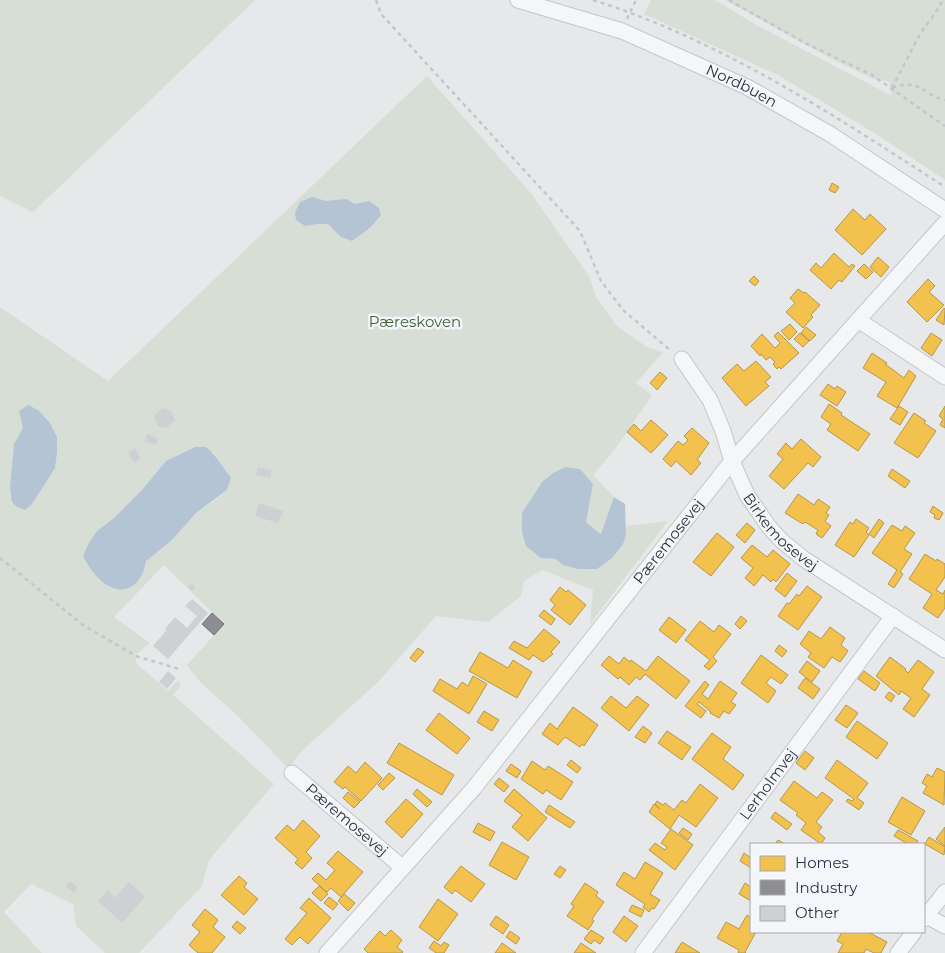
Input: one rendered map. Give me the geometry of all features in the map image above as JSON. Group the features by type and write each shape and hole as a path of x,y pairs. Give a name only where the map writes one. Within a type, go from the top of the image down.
{"street":[{"name":"Nordbuen","path":"518,0 622,32 747,87 830,134 945,210"},
{"name":"Pæremosevej","path":"327,953 474,788 732,461 945,223"},
{"path":"858,320 945,377"},
{"name":"Birkemosevej","path":"682,359 710,400 723,431 732,461 747,495 758,514 782,541 804,559 945,650"},
{"name":"Lerholmvej","path":"643,953 893,616"},
{"name":"Pæremosevej","path":"292,772 403,868"},
{"path":"945,892 925,918 945,926"},
{"path":"898,953 913,933"}],"path":[{"path":"376,0 380,14 580,231 601,281 623,310 682,359"},
{"path":"593,0 630,12 636,0"},
{"path":"729,0 804,44 872,75 945,126"},
{"path":"892,88 920,34 940,6 942,0"},
{"path":"892,88 906,84 916,85 927,93 945,100"},
{"path":"0,558 83,625 136,656 179,669"}],"green space":[{"path":"0,0 255,0 33,212 0,196"},
{"path":"651,0 715,0 758,26 892,96 889,82 871,78 832,59 725,0 945,0 945,180 876,134 778,75 644,14"},
{"name":"Pæreskoven","path":"427,76 530,192 589,276 596,297 617,326 647,347 663,352 636,383 652,395 615,449 593,475 614,497 602,534 586,522 541,558 556,559 563,565 626,535 626,526 668,521 590,624 593,590 542,570 524,581 521,596 488,622 436,616 379,681 304,749 288,768 238,716 200,682 187,665 224,624 164,565 114,617 150,643 137,654 136,663 168,691 178,680 181,686 173,695 274,784 209,860 202,886 139,953 105,953 76,926 73,904 31,884 4,912 42,953 0,953 0,307 108,381","holes":["195,447 213,453 231,477 227,490 196,513 172,540 145,561 141,575 131,587 97,531 114,518 142,490 166,461"]}],"water":[{"path":"312,197 326,201 346,199 355,204 369,201 379,208 381,215 371,227 352,241 341,237 328,224 305,226 296,220 295,213 300,202"},
{"path":"28,405 38,410 50,423 57,437 57,452 55,468 32,504 25,510 17,507 12,502 10,488 14,444 23,428 19,411"},
{"path":"195,447 206,447 231,477 227,490 196,513 172,540 146,561 141,577 137,582 129,588 121,589 105,584 92,571 83,556 89,543 97,531 114,518 142,490 166,461"},
{"path":"566,467 580,469 593,484 586,522 601,534 614,497 625,504 626,535 623,544 612,558 597,569 578,569 563,565 556,559 541,558 526,546 522,532 522,513 542,482 553,473"}],"building: Homes":[{"path":"832,183 839,187 835,193 829,190"},
{"path":"853,209 865,220 870,214 886,229 862,255 835,230"},
{"path":"834,253 849,267 852,264 855,266 842,282 839,280 831,289 810,270 816,263 821,268"},
{"path":"878,257 889,267 881,277 870,267"},
{"path":"864,264 873,272 866,279 857,271"},
{"path":"754,276 759,281 755,286 749,281"},
{"path":"928,279 935,286 929,292 944,305 927,322 907,302"},
{"path":"798,289 805,292 820,305 811,315 813,317 803,328 786,312 795,303 790,298"},
{"path":"945,309 944,325 936,320"},
{"path":"790,324 797,332 789,340 781,331"},
{"path":"806,327 816,335 810,341 801,333"},
{"path":"778,332 799,353 781,369 779,367 777,369 773,364 775,362 770,357 766,360 751,346 762,334 775,348 780,343 774,336"},
{"path":"800,333 809,341 803,347 794,339"},
{"path":"931,333 942,340 932,356 921,348"},
{"path":"872,353 904,378 909,370 916,376 897,408 877,396 886,382 863,368"},
{"path":"756,361 771,377 765,382 769,386 746,406 722,378 737,364 744,371"},
{"path":"660,372 667,378 657,390 650,383"},
{"path":"828,384 835,389 837,386 846,392 837,406 820,395"},
{"path":"829,404 842,413 841,415 870,434 858,451 827,430 831,424 821,417"},
{"path":"899,406 908,412 900,425 890,419"},
{"path":"945,406 945,428 940,425 943,419 939,416"},
{"path":"914,413 936,431 918,458 894,443"},
{"path":"651,420 668,435 651,453 627,432 634,424 641,431"},
{"path":"692,428 709,443 697,460 701,463 691,475 676,461 671,467 663,459 678,441 683,445 688,440 684,436"},
{"path":"801,439 821,457 813,467 808,463 784,489 769,476 783,459 777,454 786,443 792,449"},
{"path":"892,469 910,481 905,488 888,476"},
{"path":"798,494 814,505 818,499 830,507 826,513 829,515 825,521 831,526 822,538 816,534 818,530 805,522 803,524 785,513"},
{"path":"933,506 943,513 939,520 934,518 935,515 930,512"},
{"path":"856,519 869,528 866,532 869,535 854,557 835,545 850,522 853,524"},
{"path":"879,519 884,523 874,538 869,534"},
{"path":"747,523 755,530 745,543 736,535"},
{"path":"892,525 902,531 905,526 915,533 904,549 912,554 900,572 903,574 894,588 888,584 897,570 872,553"},
{"path":"717,533 734,547 711,576 693,562"},
{"path":"752,545 767,557 773,550 790,564 776,582 773,579 771,582 763,575 754,586 745,578 753,568 741,558"},
{"path":"925,554 945,564 945,577 936,590 943,594 945,590 945,608 938,618 923,608 932,594 909,579"},
{"path":"787,573 797,581 785,597 775,589"},
{"path":"807,586 822,597 798,630 778,616 787,603 789,604 797,594 799,596"},
{"path":"560,587 566,592 568,590 586,605 570,625 551,610 555,605 550,600"},
{"path":"544,610 555,619 551,625 539,616"},
{"path":"741,616 747,621 740,629 735,624"},
{"path":"669,617 686,630 676,643 659,630"},
{"path":"700,621 714,632 719,625 731,634 713,657 717,661 709,670 704,666 710,660 685,640"},
{"path":"830,627 845,638 841,645 848,651 840,662 832,657 824,668 808,657 811,653 800,644 809,631 821,639"},
{"path":"544,629 560,642 551,652 553,654 543,662 533,655 529,660 509,648 514,641 527,648"},
{"path":"779,645 787,651 782,657 775,651"},
{"path":"418,648 424,652 415,662 410,658"},
{"path":"480,652 508,668 513,660 532,672 517,698 469,671"},
{"path":"761,655 788,675 781,684 771,677 766,683 776,691 768,703 741,683"},
{"path":"609,656 619,664 624,657 646,671 658,656 690,681 676,699 645,674 640,680 636,677 629,685 620,677 618,679 601,665"},
{"path":"890,657 906,669 908,673 918,660 934,672 922,689 930,695 914,717 903,709 911,698 901,691 899,695 876,676"},
{"path":"807,661 820,671 812,682 799,672"},
{"path":"864,671 880,683 875,691 858,679"},
{"path":"473,676 487,684 469,714 433,691 440,679 457,689 462,682 468,686"},
{"path":"805,678 820,689 813,699 798,688"},
{"path":"705,681 709,685 702,694 708,699 720,681 737,693 731,702 736,705 729,714 724,711 719,718 710,713 699,702 697,704 706,711 701,718 685,706"},
{"path":"889,692 895,696 891,702 885,697"},
{"path":"611,696 626,708 637,696 649,705 629,731 601,708"},
{"path":"846,705 858,713 847,728 835,720"},
{"path":"573,707 598,725 584,746 582,744 580,747 565,737 558,745 542,734 550,723 557,729"},
{"path":"484,711 499,720 492,731 477,722"},
{"path":"439,713 470,738 457,754 426,730"},
{"path":"857,721 888,743 877,759 846,737"},
{"path":"643,726 652,733 645,743 635,737"},
{"path":"667,731 691,747 682,760 658,743"},
{"path":"712,733 731,747 723,759 744,775 733,790 692,759"},
{"path":"399,743 454,775 442,795 387,763"},
{"path":"805,751 814,758 805,770 796,763"},
{"path":"571,760 581,768 577,773 567,765"},
{"path":"837,760 868,783 857,798 864,803 859,810 846,801 854,799 825,778"},
{"path":"532,761 545,770 548,766 573,782 561,800 546,790 543,794 521,779"},
{"path":"365,762 382,778 361,801 345,787 343,789 334,782 348,766 356,773"},
{"path":"511,764 521,771 517,778 506,771"},
{"path":"937,768 945,772 944,805 923,793 927,786 922,783 927,774 932,777"},
{"path":"389,773 395,778 383,790 378,785"},
{"path":"499,778 509,786 504,792 494,784"},
{"path":"794,781 817,798 822,792 833,800 816,822 822,827 818,832 825,838 822,843 801,830 806,823 796,815 798,813 780,800"},
{"path":"700,784 718,798 696,827 679,815 670,829 649,812 654,804 660,809 655,804 657,801 663,805 665,803 674,810 682,800 686,803"},
{"path":"417,789 432,802 427,807 413,794"},
{"path":"514,789 547,818 528,841 512,827 522,815 504,801"},
{"path":"348,792 360,802 354,808 343,798"},
{"path":"902,797 925,811 911,835 888,822"},
{"path":"406,799 423,814 402,838 385,822"},
{"path":"549,805 575,822 570,828 545,812"},
{"path":"775,812 792,824 787,830 771,818"},
{"path":"303,820 320,836 306,852 312,858 302,869 295,863 298,859 275,838 287,825 294,831"},
{"path":"478,823 495,832 490,841 473,832"},
{"path":"945,827 945,846 936,839"},
{"path":"683,828 692,834 688,840 679,833"},
{"path":"671,829 693,845 675,870 649,850 655,843 665,850 667,847 661,843"},
{"path":"898,830 918,841 917,843 906,843 894,836"},
{"path":"929,837 945,847 944,855 925,844"},
{"path":"502,842 529,857 516,880 489,865"},
{"path":"338,851 363,872 341,897 331,888 327,892 312,879 318,873 326,880 335,870 327,863"},
{"path":"744,853 750,857 750,867 740,861"},
{"path":"645,862 663,873 650,894 660,900 654,909 652,908 649,912 643,907 645,904 616,885 624,872 635,879"},
{"path":"461,866 485,884 471,902 455,890 452,894 444,887"},
{"path":"560,866 566,870 560,878 554,874"},
{"path":"239,876 247,883 244,887 258,899 244,915 221,895"},
{"path":"585,883 598,892 596,896 604,902 592,919 594,921 588,930 567,916 574,906 571,904"},
{"path":"745,883 750,886 750,900 739,894"},
{"path":"319,886 328,894 321,901 312,893"},
{"path":"344,894 355,903 348,911 338,901"},
{"path":"329,897 338,904 333,910 324,903"},
{"path":"309,898 331,918 308,944 300,937 292,945 285,939 307,913 300,908"},
{"path":"438,899 458,914 438,941 419,927"},
{"path":"632,905 644,910 641,917 629,911"},
{"path":"205,909 218,920 213,927 225,937 212,953 198,953 189,945 200,932 192,925"},
{"path":"747,915 750,917 750,933 755,933 746,953 738,953 739,950 717,938 726,922 739,929"},
{"path":"496,916 509,925 503,934 490,925"},
{"path":"624,916 638,926 626,942 613,932"},
{"path":"237,921 246,928 240,934 232,927"},
{"path":"391,930 402,940 397,947 402,953 368,953 364,949 380,931 385,936"},
{"path":"591,930 604,938 600,944 594,940 591,944 584,939"},
{"path":"510,931 520,938 516,944 506,937"},
{"path":"841,933 870,933 887,942 881,953 874,953 866,949 864,953 838,953 843,944 837,941"},
{"path":"434,941 441,946 444,942 449,945 444,953 436,953 429,948"},
{"path":"682,942 700,953 675,953"},
{"path":"502,943 516,953 495,953"},
{"path":"581,943 596,953 574,953"}],"building: Industry":[{"path":"212,613 224,624 214,635 202,624"}],"building: Other":[{"path":"162,408 171,411 175,420 166,428 158,426 154,416"},
{"path":"147,434 158,439 156,445 145,441"},
{"path":"135,448 140,459 134,463 128,452"},
{"path":"258,467 272,470 270,478 256,475"},
{"path":"259,503 283,511 278,523 255,516"},
{"path":"191,583 195,587 192,591 188,587"},
{"path":"192,599 208,613 168,659 153,646 175,617 187,628 197,616 185,606"},
{"path":"168,671 176,678 167,689 159,682"},
{"path":"70,881 78,888 74,893 66,886"},
{"path":"129,882 145,897 122,923 98,901 108,890 115,898"}]}
